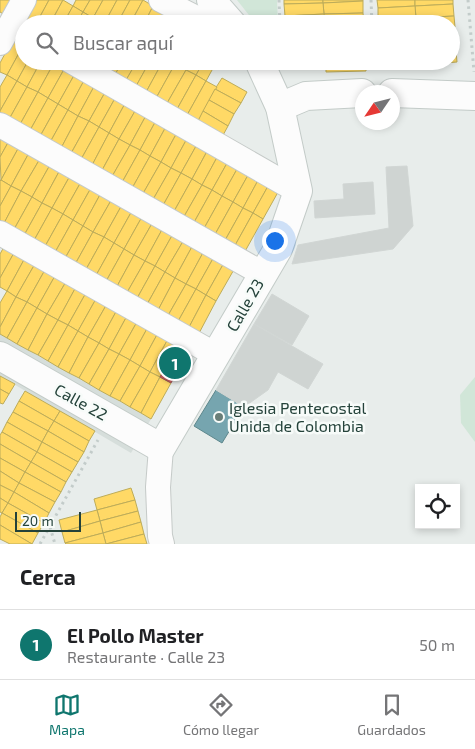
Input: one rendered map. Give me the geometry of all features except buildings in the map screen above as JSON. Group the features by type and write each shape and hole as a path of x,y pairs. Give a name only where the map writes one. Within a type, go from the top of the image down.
{"main road":[{"path":"211,0 224,15"},
{"path":"263,70 280,107 298,191"},
{"path":"280,107 306,96 355,94"},
{"path":"400,94 475,96"},
{"name":"Calle 23","path":"162,448 278,249 298,191"},
{"name":"Calle 22","path":"0,356 162,448"}],"street":[{"path":"16,15 24,0"},
{"path":"161,0 190,15"},
{"path":"8,31 15,17"},
{"path":"87,70 298,191"},
{"path":"0,125 263,274"},
{"path":"0,233 216,356"},
{"name":"Calle 23","path":"162,448 158,487 162,544"}],"path":[{"path":"279,0 280,15"},
{"path":"370,0 371,15"},
{"path":"468,0 475,78"},
{"path":"40,544 111,418"},
{"path":"50,526 55,544"}],"shaded area":[{"path":"0,334 151,419 131,453 0,376"}],"green space":[{"path":"237,0 277,0 278,15 249,15"},
{"path":"475,377 475,442 461,423 460,395"}],"place":[{"name":"El Pollo Master","path":"175,363"},
{"name":"Iglesia Pentecostal Unida de Colombia","path":"219,417"}]}
